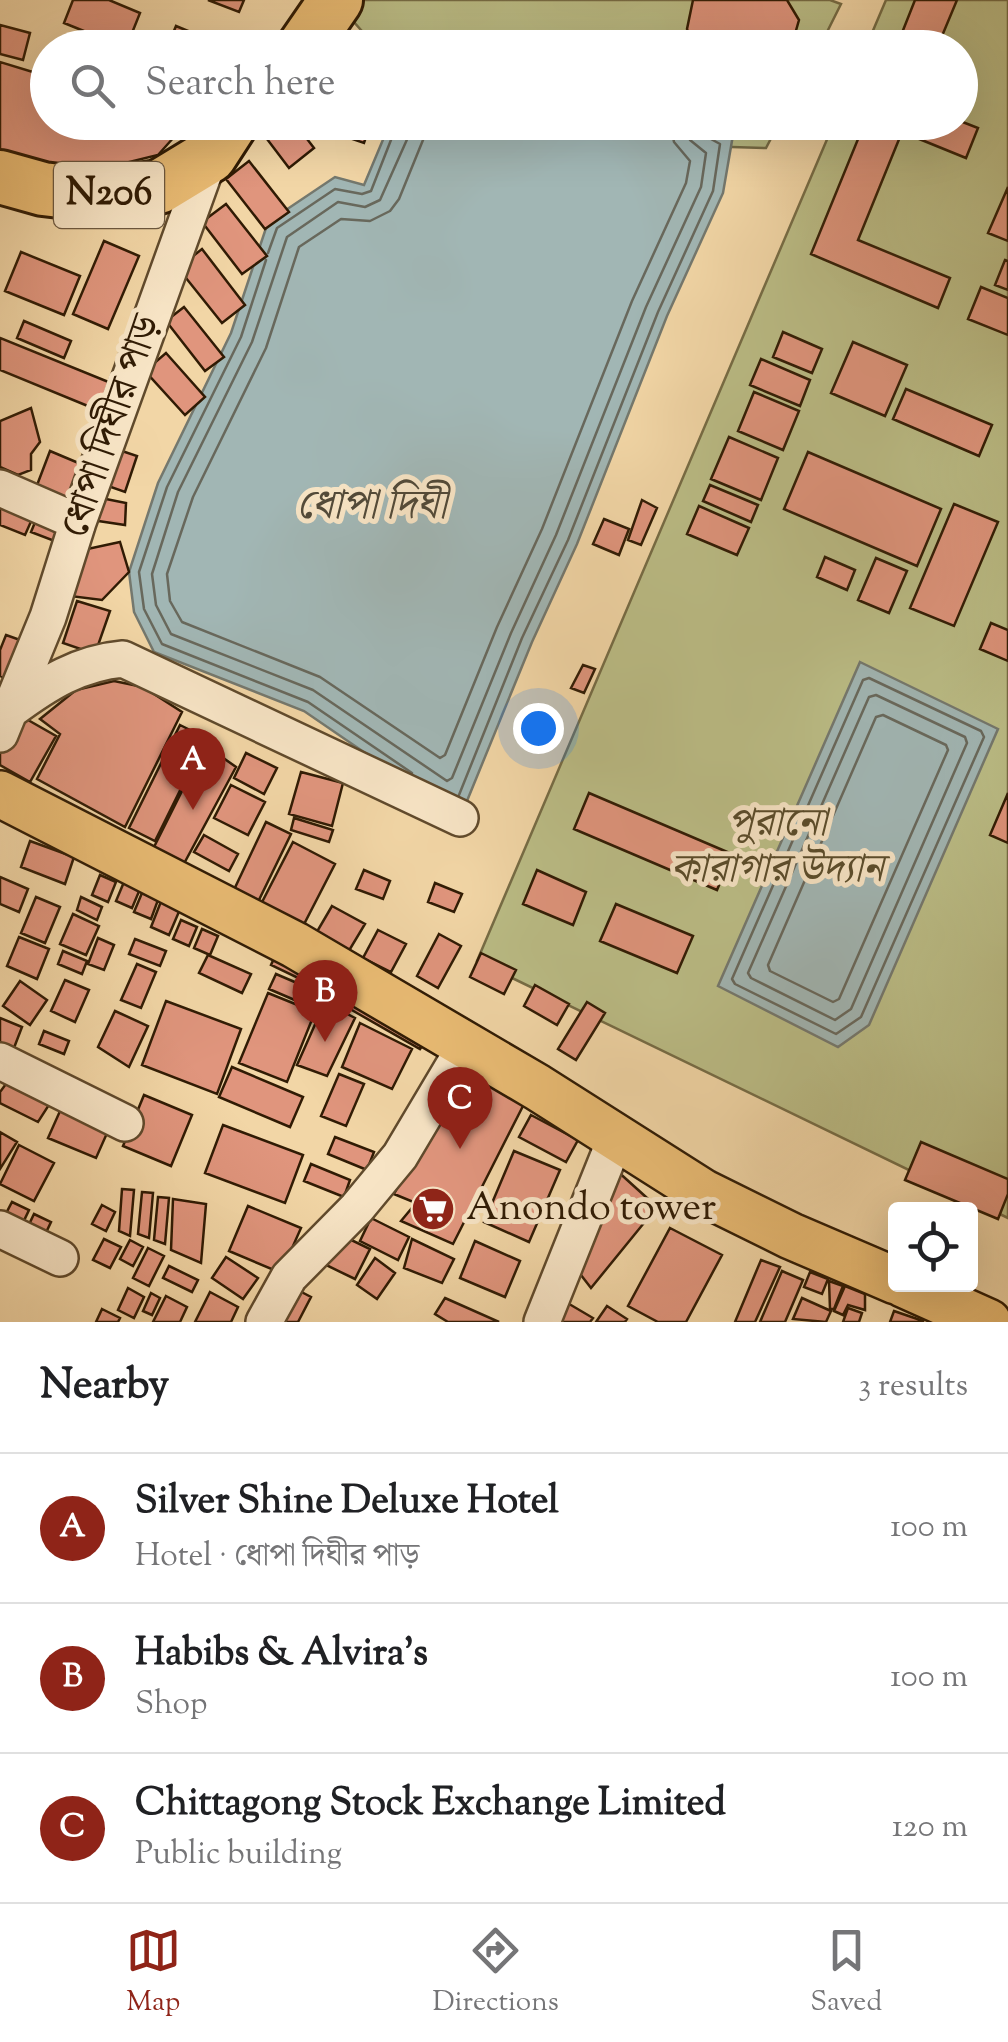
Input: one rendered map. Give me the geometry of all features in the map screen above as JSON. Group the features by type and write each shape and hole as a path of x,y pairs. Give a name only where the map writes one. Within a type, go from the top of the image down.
{"highway":[{"path":"278,30 297,0"},
{"path":"315,30 336,0"},
{"name":"N206","path":"0,176 42,189 102,196 160,187 220,140"}],"main road":[{"path":"0,794 295,946 537,1087 704,1193 888,1278"},
{"path":"921,1292 988,1322"}],"street":[{"name":"ধোপা দিঘীর পাড়","path":"6,722 48,617 78,522 221,140"},
{"path":"0,488 78,522"},
{"path":"6,722 60,676 94,662 123,659 460,818"},
{"path":"264,1322 289,1277 357,1208 400,1156 466,1046"},
{"path":"0,1061 125,1123"},
{"path":"542,1322 615,1140"},
{"path":"0,1229 60,1258"}],"green space":[{"path":"357,0 830,0 841,4 828,30 361,30 346,13"},
{"name":"পুরানো কারাগার উদ্যান","path":"886,0 1008,0 1008,1218 477,961 827,140 978,140 978,30 873,30"},
{"path":"650,140 770,140 766,148 667,145"}],"water":[{"name":"ধোপা দিঘী","path":"383,140 732,140 723,193 667,316 577,544 460,818 304,711 154,652 134,612 129,572 158,483 231,333 268,222 335,177 364,185"},
{"path":"860,662 998,729 869,1025 838,1047 718,986"}],"building":[{"path":"73,0 109,0 140,13 133,30 81,30 64,23"},
{"path":"208,0 244,0 239,12"},
{"path":"693,0 787,0 799,20 796,30 687,29"},
{"path":"915,0 957,0 944,30 903,30"},
{"path":"0,25 30,33 23,60 0,54"},
{"path":"0,62 30,71 30,140 171,140 158,155 113,166 31,165 0,155"},
{"path":"268,140 308,140 314,148 289,168"},
{"path":"858,140 899,140 858,240 950,278 938,308 811,254"},
{"path":"922,140 973,140 966,158"},
{"path":"249,161 289,212 265,229 226,179"},
{"path":"1008,187 1008,241 988,233"},
{"path":"226,204 267,256 242,274 202,222"},
{"path":"104,241 139,256 108,329 73,314"},
{"path":"202,249 245,305 222,323 178,268"},
{"path":"21,252 80,276 64,315 5,291"},
{"path":"1005,260 1008,261 1008,290 995,285"},
{"path":"981,287 1008,298 1008,335 968,319"},
{"path":"184,307 224,357 205,371 166,321"},
{"path":"24,321 71,341 64,358 17,338"},
{"path":"783,332 822,349 812,373 773,357"},
{"path":"0,338 111,383 100,411 0,370"},
{"path":"853,342 907,365 885,416 831,393"},
{"path":"166,353 205,397 185,415 145,371"},
{"path":"761,359 810,380 800,406 750,385"},
{"path":"906,389 992,425 979,456 893,419"},
{"path":"754,392 799,411 783,450 738,431"},
{"path":"31,408 40,442 31,454 31,470 18,475 0,467 0,421"},
{"path":"729,437 778,458 761,500 711,479"},
{"path":"119,450 137,456 125,492 108,486"},
{"path":"50,451 88,467 71,508 34,493"},
{"path":"808,452 941,509 917,566 784,509"},
{"path":"710,485 758,505 751,522 703,501"},
{"path":"96,497 126,503 125,525 85,519"},
{"path":"642,500 657,508 641,545 628,540"},
{"path":"954,504 998,522 954,626 910,608"},
{"path":"699,506 749,528 737,555 687,534"},
{"path":"0,507 33,517 25,535 0,525"},
{"path":"38,515 64,526 57,542 31,532"},
{"path":"604,519 629,529 619,555 593,544"},
{"path":"120,542 129,572 102,600 70,596 78,551"},
{"path":"825,557 855,570 847,590 817,577"},
{"path":"876,558 907,571 889,613 858,600"},
{"path":"77,601 110,611 95,654 63,643"},
{"path":"991,623 1008,630 1008,661 980,649"},
{"path":"6,635 23,641 9,680 0,676 0,650"},
{"path":"583,665 595,669 584,693 571,688"},
{"path":"114,681 143,687 182,712 125,827 37,779 60,734 40,719 76,690"},
{"path":"21,716 56,736 30,782 0,765 0,753"},
{"path":"180,725 206,738 155,841 129,828"},
{"path":"205,745 236,767 180,871 151,853"},
{"path":"246,753 277,768 264,794 234,778"},
{"path":"301,772 343,783 332,826 289,814"},
{"path":"231,785 265,802 248,835 214,818"},
{"path":"589,793 732,854 717,890 574,829"},
{"path":"1008,793 1008,843 990,835"},
{"path":"294,818 333,830 329,842 291,830"},
{"path":"266,822 291,834 256,906 232,894"},
{"path":"204,835 238,854 229,871 194,852"},
{"path":"30,841 74,857 65,884 21,867"},
{"path":"293,842 335,864 301,930 259,908"},
{"path":"364,870 390,881 383,899 356,889"},
{"path":"537,870 586,892 573,925 523,904"},
{"path":"100,875 116,882 108,902 92,895"},
{"path":"0,877 28,889 19,912 0,904"},
{"path":"124,882 140,889 132,908 116,901"},
{"path":"435,883 462,894 454,912 428,902"},
{"path":"142,893 158,900 151,919 134,912"},
{"path":"36,897 60,907 45,943 21,933"},
{"path":"81,897 102,907 97,920 77,910"},
{"path":"162,899 181,907 169,935 151,927"},
{"path":"616,904 693,936 677,973 600,941"},
{"path":"332,906 365,924 347,954 315,935"},
{"path":"73,914 99,926 86,955 60,944"},
{"path":"181,920 197,927 189,946 173,939"},
{"path":"202,929 218,936 210,955 194,948"},
{"path":"378,930 406,944 391,972 363,958"},
{"path":"439,934 461,946 438,988 417,976"},
{"path":"19,937 49,949 37,979 7,966"},
{"path":"98,938 114,945 104,970 88,964"},
{"path":"135,939 166,951 160,966 129,954"},
{"path":"279,948 327,972 319,988 271,965"},
{"path":"63,951 87,961 82,974 58,964"},
{"path":"481,953 516,970 504,994 470,977"},
{"path":"208,955 251,974 242,993 199,973"},
{"path":"137,964 156,972 141,1008 121,1000"},
{"path":"276,974 318,992 311,1007 269,989"},
{"path":"333,974 351,984 338,1007 320,997"},
{"path":"65,980 89,990 75,1022 51,1011"},
{"path":"20,981 47,1000 30,1025 3,1006"},
{"path":"359,984 434,1029 420,1049 350,1009"},
{"path":"535,985 569,1004 557,1025 524,1006"},
{"path":"268,993 315,1012 287,1082 239,1063"},
{"path":"166,1001 241,1029 217,1094 142,1065"},
{"path":"325,1002 355,1018 327,1076 297,1065"},
{"path":"587,1002 605,1013 576,1060 558,1049"},
{"path":"115,1011 148,1026 129,1067 98,1047"},
{"path":"0,1018 22,1027 12,1053 0,1048"},
{"path":"360,1023 412,1049 392,1089 342,1067"},
{"path":"44,1031 69,1041 64,1054 39,1044"},
{"path":"232,1067 303,1097 290,1127 219,1097"},
{"path":"461,1068 524,1104 453,1244 401,1221 416,1203 394,1194"},
{"path":"14,1073 54,1097 38,1122 0,1103 0,1092"},
{"path":"339,1074 364,1084 346,1126 321,1116"},
{"path":"144,1095 192,1115 171,1166 123,1146"},
{"path":"64,1102 112,1122 96,1158 48,1138"},
{"path":"531,1115 578,1140 566,1162 519,1137"},
{"path":"223,1125 303,1155 285,1203 205,1173"},
{"path":"0,1132 17,1142 0,1169"},
{"path":"335,1137 374,1152 367,1170 328,1154"},
{"path":"921,1142 1008,1179 1008,1194 998,1219 978,1211 978,1202 957,1202 905,1180"},
{"path":"19,1145 54,1163 34,1201 0,1184"},
{"path":"514,1151 560,1170 529,1242 484,1222"},
{"path":"311,1164 350,1180 344,1197 304,1181"},
{"path":"615,1169 657,1207 591,1288 574,1266"},
{"path":"122,1189 134,1190 130,1236 119,1231"},
{"path":"142,1192 153,1193 149,1238 138,1234"},
{"path":"158,1197 169,1198 165,1244 154,1240"},
{"path":"173,1199 206,1204 201,1263 171,1250"},
{"path":"12,1202 29,1210 19,1231 1,1223"},
{"path":"102,1205 115,1212 106,1231 92,1224"},
{"path":"248,1206 301,1228 281,1273 229,1251"},
{"path":"34,1214 51,1222 41,1243 24,1235"},
{"path":"371,1218 409,1237 398,1260 360,1241"},
{"path":"670,1228 722,1255 686,1322 658,1322 628,1306"},
{"path":"341,1235 370,1249 355,1279 326,1265"},
{"path":"104,1239 121,1247 110,1268 93,1260"},
{"path":"412,1239 454,1259 442,1283 404,1268"},
{"path":"130,1240 143,1247 133,1266 120,1259"},
{"path":"475,1241 520,1261 505,1297 460,1278"},
{"path":"148,1248 164,1256 149,1286 133,1278"},
{"path":"226,1257 258,1278 243,1299 212,1278"},
{"path":"375,1258 395,1273 377,1299 357,1285"},
{"path":"761,1260 780,1267 755,1322 735,1322"},
{"path":"169,1266 198,1280 192,1292 163,1278"},
{"path":"782,1271 803,1280 785,1322 760,1322"},
{"path":"810,1272 828,1279 822,1294 804,1287"},
{"path":"829,1281 843,1286 834,1309 830,1309"},
{"path":"290,1286 311,1297 298,1322 271,1322"},
{"path":"845,1286 865,1294 865,1310 848,1305 843,1315 834,1311"},
{"path":"128,1288 144,1297 134,1318 118,1310"},
{"path":"210,1292 238,1307 231,1322 195,1322"},
{"path":"151,1293 160,1298 152,1315 143,1311"},
{"path":"166,1296 187,1307 180,1322 153,1322"},
{"path":"445,1298 499,1322 448,1322 435,1314"},
{"path":"559,1298 593,1318 590,1322 547,1322"},
{"path":"802,1298 831,1311 826,1322 793,1319"},
{"path":"607,1306 627,1319 625,1322 596,1322"},
{"path":"848,1308 862,1313 859,1322 843,1322"},
{"path":"102,1309 120,1318 118,1322 96,1322"},
{"path":"894,1311 923,1321 923,1322 890,1322"}],"place":[{"name":"Silver Shine Deluxe Hotel","path":"193,810"},
{"name":"Habibs & Alvira's","path":"325,1042"},
{"name":"Chittagong Stock Exchange Limited","path":"460,1149"},
{"name":"Anondo tower","path":"433,1209"}]}
